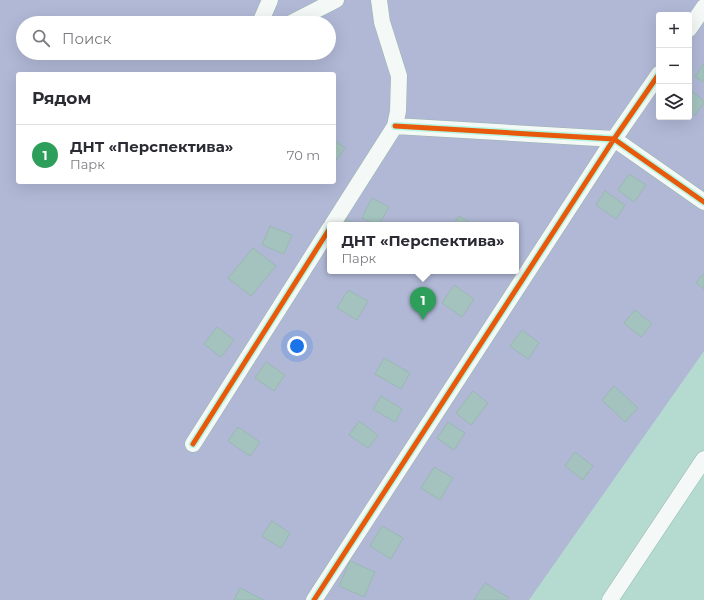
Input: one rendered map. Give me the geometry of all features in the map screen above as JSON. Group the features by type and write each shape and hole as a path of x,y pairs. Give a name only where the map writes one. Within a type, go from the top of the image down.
{"street":[{"path":"263,16 270,0"},
{"path":"305,16 336,0"},
{"path":"334,222 395,126 398,111 399,76 382,22 379,0"},
{"path":"692,25 704,7"},
{"path":"314,600 614,140 656,78"},
{"path":"395,126 614,140 704,202"},
{"path":"193,444 327,233"},
{"path":"610,600 704,459"}],"shaded area":[{"path":"0,0 704,0 704,351 529,600 0,600"}],"building":[{"path":"704,63 704,82 695,77"},
{"path":"692,91 704,101 695,115 692,112"},
{"path":"336,141 345,148 336,160"},
{"path":"629,174 646,185 634,202 618,190"},
{"path":"605,191 625,205 616,219 596,205"},
{"path":"372,198 389,207 381,222 369,222 362,218"},
{"path":"459,216 468,222 455,222"},
{"path":"270,226 292,235 284,254 262,245"},
{"path":"253,248 276,266 251,296 228,278"},
{"path":"704,273 704,289 696,283"},
{"path":"454,285 474,299 462,317 442,303"},
{"path":"348,290 368,301 357,320 337,308"},
{"path":"635,310 652,324 641,337 624,323"},
{"path":"217,327 234,340 221,357 204,344"},
{"path":"522,330 539,343 528,359 510,346"},
{"path":"384,358 410,373 401,389 375,374"},
{"path":"266,362 285,375 274,391 255,378"},
{"path":"614,386 638,408 625,422 602,400"},
{"path":"473,391 488,403 471,425 456,413"},
{"path":"381,396 402,409 395,422 373,409"},
{"path":"359,421 378,435 368,448 349,435"},
{"path":"448,422 465,433 454,450 437,438"},
{"path":"238,427 260,442 250,456 228,441"},
{"path":"575,452 593,466 583,480 565,466"},
{"path":"434,467 453,478 440,500 421,488"},
{"path":"272,521 290,533 281,548 262,536"},
{"path":"382,526 403,538 391,559 370,546"},
{"path":"350,561 375,572 364,597 339,586"},
{"path":"485,583 509,598 507,600 474,600"},
{"path":"240,588 264,600 234,600"}],"cycle path":[{"path":"314,600 614,139 656,78"},
{"path":"395,126 614,139 704,202"},
{"path":"193,444 327,233"}],"place":[{"name":"ДНТ «Перспектива»","path":"423,320"}]}
